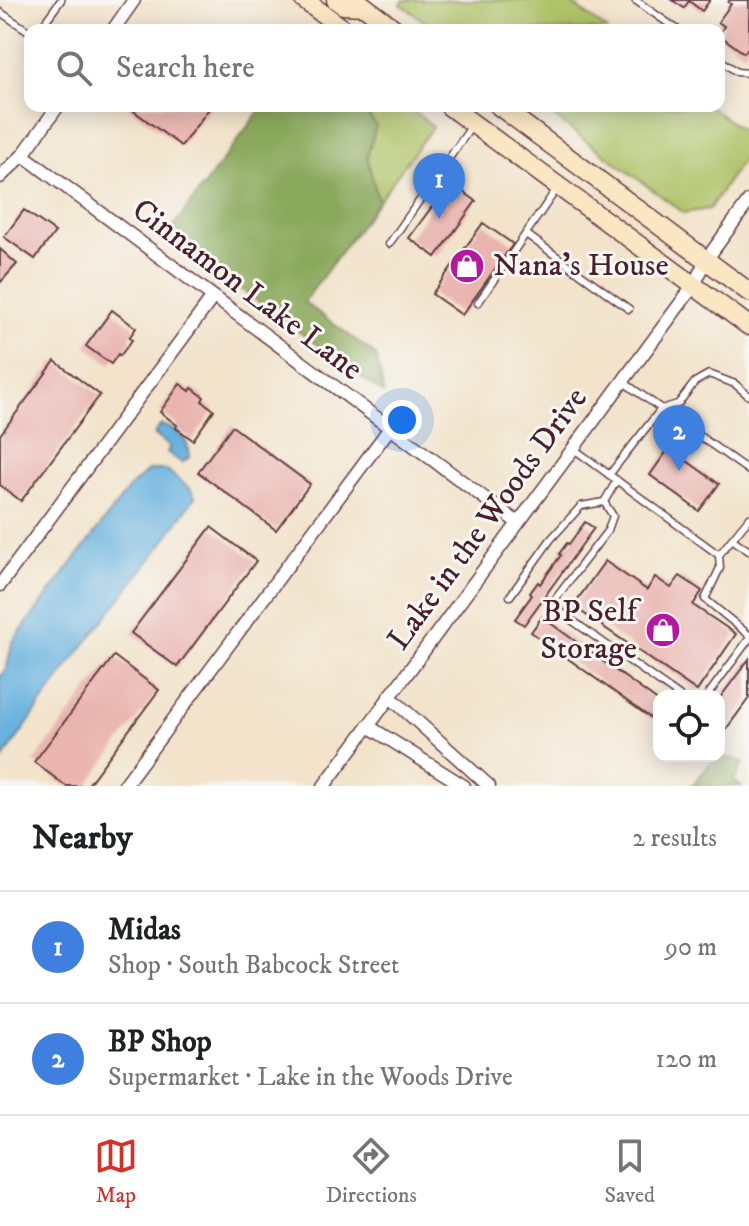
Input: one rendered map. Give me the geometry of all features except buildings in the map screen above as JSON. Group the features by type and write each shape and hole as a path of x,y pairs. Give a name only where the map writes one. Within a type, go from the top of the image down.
{"main road":[{"path":"304,0 337,24"},
{"path":"336,0 343,5 360,3 388,24"},
{"path":"457,112 749,326"},
{"path":"507,112 749,292"}],"street":[{"path":"117,24 134,0"},
{"path":"0,177 23,155 54,112"},
{"name":"Cinnamon Lake Lane","path":"23,155 518,523"},
{"name":"Lake in the Woods Drive","path":"324,786 694,285 706,260 749,201"},
{"path":"0,585 213,297"},
{"path":"124,786 390,428"},
{"path":"389,696 489,786"},
{"path":"368,726 464,786"}],"lane":[{"path":"43,24 61,0"},
{"path":"635,0 669,24"},
{"path":"0,12 24,28"},
{"path":"725,63 737,72 749,73"},
{"path":"389,244 473,124"},
{"path":"478,303 559,186"},
{"path":"526,234 629,309"},
{"path":"609,475 661,409 678,404 695,382 709,374 735,384 749,396"},
{"path":"622,381 749,471"},
{"path":"574,449 719,555"},
{"path":"510,596 551,539 581,506 604,502 617,480"},
{"path":"604,502 613,516 608,530 553,602 563,614 671,690"},
{"path":"711,690 749,637 705,599 720,568 719,555 749,518"},
{"path":"732,539 749,551"}],"green space":[{"path":"404,0 567,0 599,24 428,24 401,4"},
{"path":"259,112 366,112 376,126 367,157 378,201 304,302 376,355 384,394 167,235"},
{"path":"366,112 414,112 433,126 378,201 367,157 376,126"},
{"path":"547,112 717,112 749,136 749,150 709,209 684,213"},
{"path":"725,758 733,758 743,763 734,781 741,786 691,786 712,762 725,762"}],"water":[{"path":"161,425 184,439 190,456 182,463 167,452 170,447 154,434"},
{"path":"149,470 167,470 195,497 63,673 0,763 0,677 7,667 12,643 129,488"}],"place":[{"name":"Midas","path":"439,219"},
{"name":"Nana's House","path":"467,266"},
{"name":"BP Shop","path":"679,471"},
{"name":"BP Self Storage","path":"663,630"}]}
